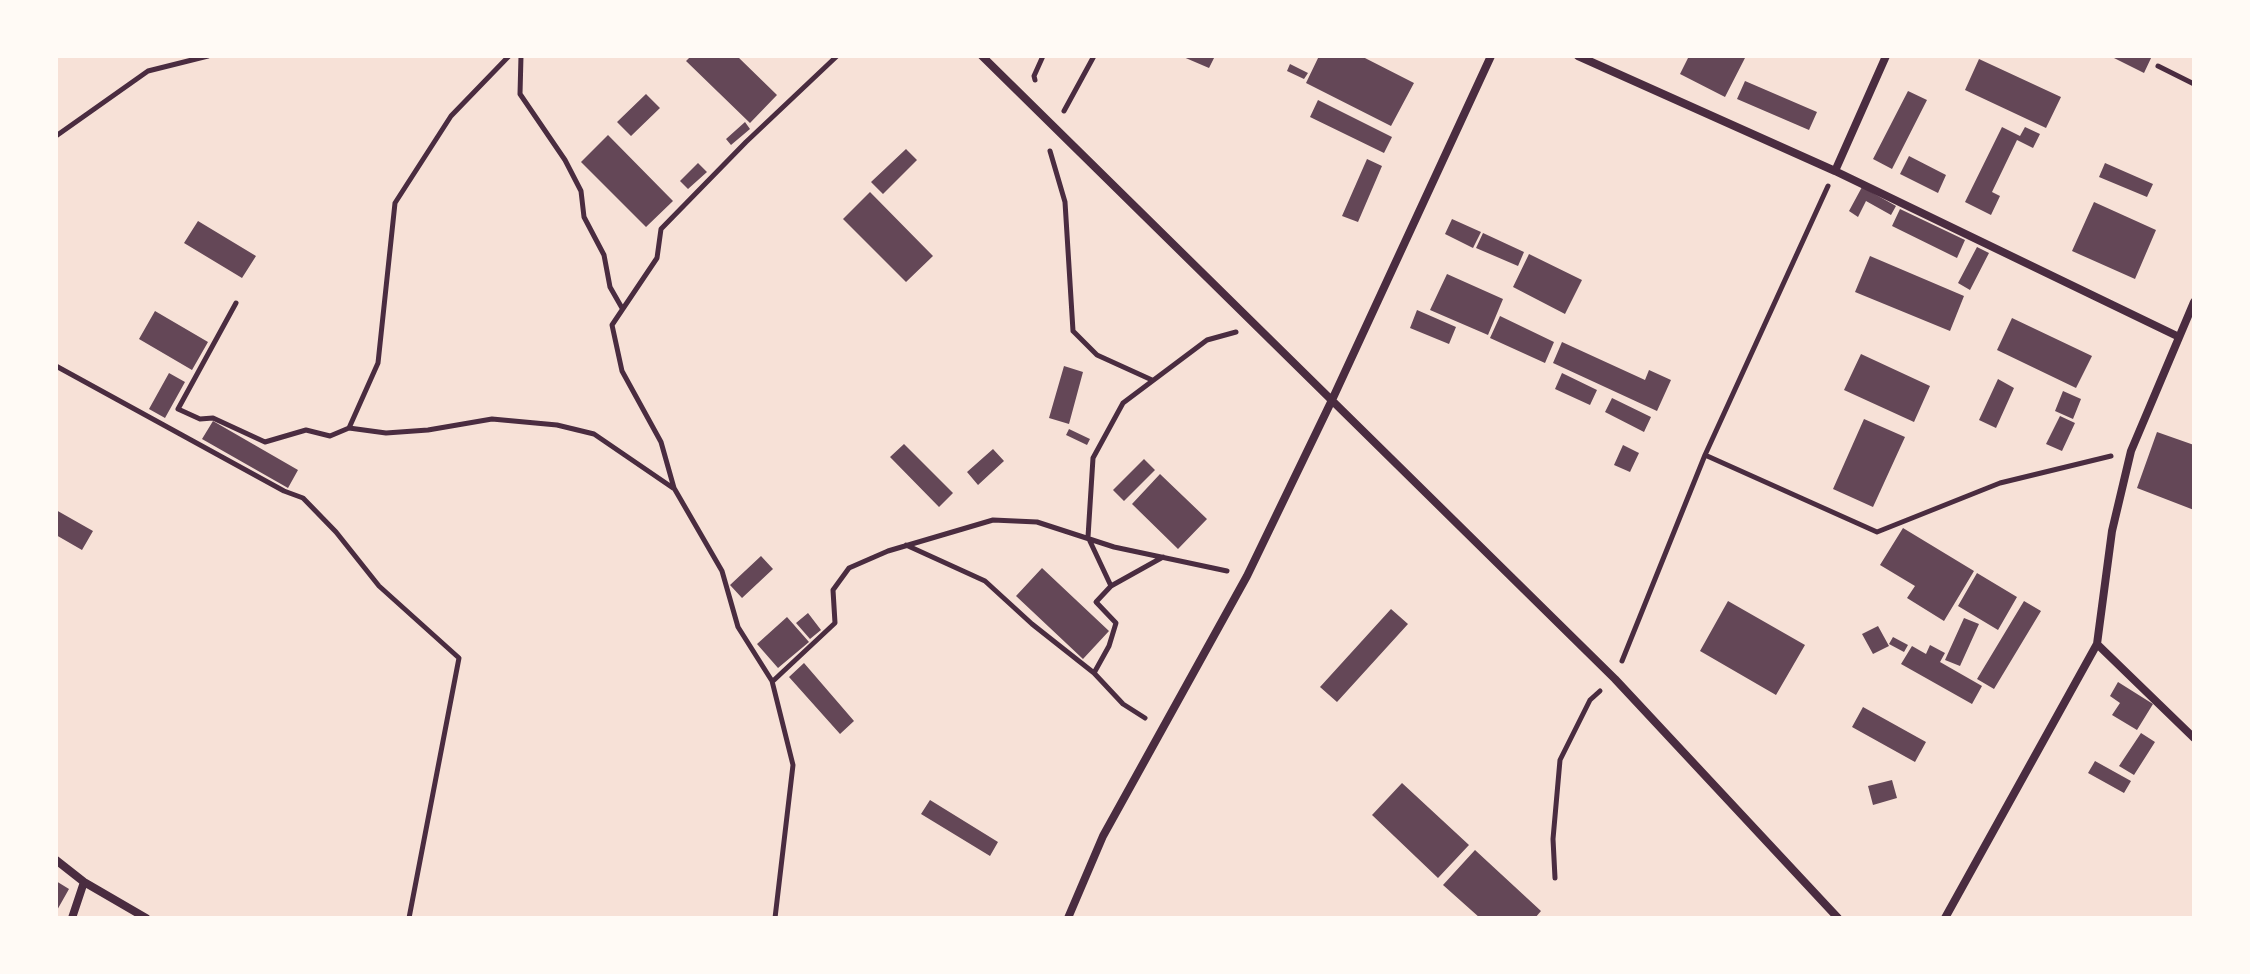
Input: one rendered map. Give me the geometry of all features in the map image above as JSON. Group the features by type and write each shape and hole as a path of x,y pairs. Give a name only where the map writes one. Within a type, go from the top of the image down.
{"street":[{"path":"982,56 1615,679 1838,918"},
{"path":"1068,918 1103,836 1247,576 1491,56"},
{"path":"1578,56 1835,171 2177,336"},
{"path":"1835,171 1886,56"},
{"path":"1945,918 2097,644 2112,531 2131,451 2177,336 2194,302"},
{"path":"2097,644 2194,738"},
{"path":"56,860 84,882 146,918"},
{"path":"72,918 84,882"}],"path":[{"path":"56,136 148,71 208,56"},
{"path":"349,428 378,363 395,203 451,116 509,56"},
{"path":"521,56 520,94 565,160 581,191 584,217 604,255 610,287 622,308"},
{"path":"775,918 793,765 772,681 738,627 722,571 674,488 661,442 622,371 612,325 657,258 661,229 746,142 837,56"},
{"path":"1094,56 1047,136 1065,202 1073,331 1097,355 1152,380"},
{"path":"2158,66 2194,84"},
{"path":"1555,878 1553,839 1560,760 1590,700 1615,679 1705,455 1835,171"},
{"path":"236,303 178,409 200,419 213,418 265,442 306,430 330,436 349,428 386,433 428,430 492,419 557,425 594,434 674,488"},
{"path":"1111,586 1088,537 1093,458 1123,403 1207,340 1256,326"},
{"path":"56,366 284,491 303,498 336,532 379,586 459,658 409,918"},
{"path":"1705,455 1877,532 2000,483 2131,451"},
{"path":"772,681 835,623 833,590 849,568 906,545 993,520 1037,522 1114,547 1247,576"},
{"path":"906,545 985,581 1032,624 1094,673 1123,704 1163,730"},
{"path":"1094,673 1109,646 1116,623 1096,602 1111,586 1163,557"}],"building":[{"path":"691,56 737,56 777,95 750,123 686,61"},
{"path":"1181,56 1215,56 1209,68"},
{"path":"1319,56 1361,56 1414,83 1391,126 1306,83"},
{"path":"1689,56 1746,56 1725,97 1680,74"},
{"path":"2110,56 2152,56 2144,73"},
{"path":"1979,59 2061,97 2046,128 1965,90"},
{"path":"1290,64 1308,73 1304,79 1287,71"},
{"path":"1745,81 1817,112 1809,130 1737,99"},
{"path":"1908,91 1927,100 1892,169 1873,159"},
{"path":"646,94 660,108 631,136 617,122"},
{"path":"1318,100 1392,137 1384,153 1310,117"},
{"path":"745,122 750,129 731,145 726,139"},
{"path":"2002,127 2020,136 2025,127 2040,134 2033,148 2017,140 1992,192 2000,196 1991,215 1965,202"},
{"path":"608,135 673,201 646,227 581,162"},
{"path":"906,149 917,160 883,194 871,182"},
{"path":"1909,156 1946,175 1938,193 1900,174"},
{"path":"1367,159 1382,166 1358,222 1342,216"},
{"path":"698,163 707,172 688,189 680,181"},
{"path":"2105,163 2153,184 2147,197 2099,177"},
{"path":"1862,187 1896,206 1891,215 1866,201 1858,217 1849,211"},
{"path":"870,192 933,256 906,282 843,219"},
{"path":"2094,202 2156,230 2135,279 2072,251"},
{"path":"1900,209 1965,240 1957,258 1892,226"},
{"path":"1452,219 1481,232 1473,248 1445,234"},
{"path":"198,221 256,256 242,278 184,243"},
{"path":"1483,233 1524,252 1518,266 1476,248"},
{"path":"1977,247 1989,253 1970,290 1958,283"},
{"path":"1529,254 1582,280 1565,314 1513,287"},
{"path":"1870,256 1964,296 1950,331 1855,292"},
{"path":"1447,274 1503,299 1488,335 1430,310"},
{"path":"1417,310 1456,327 1449,344 1410,328"},
{"path":"155,311 208,342 192,370 139,339"},
{"path":"1500,316 1554,342 1545,363 1490,338"},
{"path":"2012,318 2092,356 2076,388 1997,350"},
{"path":"1562,342 1645,380 1649,370 1671,380 1657,411 1553,363"},
{"path":"1861,354 1930,386 1914,422 1844,390"},
{"path":"1064,366 1083,372 1069,424 1049,418"},
{"path":"169,373 185,382 165,418 149,409"},
{"path":"1562,373 1597,390 1590,405 1555,389"},
{"path":"1998,379 2014,388 1996,428 1979,420"},
{"path":"2063,391 2081,399 2073,419 2055,411"},
{"path":"1612,398 1651,417 1644,432 1605,412"},
{"path":"2060,416 2075,423 2062,451 2046,444"},
{"path":"1864,419 1905,437 1873,507 1833,489"},
{"path":"213,421 298,470 288,488 202,439"},
{"path":"1069,429 1090,439 1087,445 1066,435"},
{"path":"2157,432 2194,445 2194,510 2137,488"},
{"path":"904,444 953,493 939,507 890,457"},
{"path":"1623,445 1639,453 1630,472 1614,465"},
{"path":"993,449 1004,461 978,485 967,472"},
{"path":"1144,459 1155,470 1124,501 1113,490"},
{"path":"1160,474 1207,519 1178,549 1132,504"},
{"path":"56,510 93,531 82,550 56,535"},
{"path":"1903,528 1974,571 1944,621 1907,598 1915,586 1880,565"},
{"path":"761,556 773,569 742,598 730,585"},
{"path":"1042,568 1109,631 1083,659 1016,596"},
{"path":"1977,573 2017,597 1998,630 1958,606"},
{"path":"1728,601 1805,645 1776,695 1700,651"},
{"path":"2024,601 2041,611 1994,689 1977,679"},
{"path":"1391,609 1408,624 1337,702 1320,687"},
{"path":"808,613 821,630 810,639 796,623"},
{"path":"787,617 809,642 778,668 757,644"},
{"path":"1964,618 1979,624 1960,666 1945,660"},
{"path":"1878,626 1889,646 1873,654 1862,634"},
{"path":"1893,637 1908,645 1904,652 1889,644"},
{"path":"1930,645 1945,653 1940,662 1982,686 1972,704 1901,664 1912,646 1926,654"},
{"path":"804,663 854,721 840,734 789,677"},
{"path":"2118,682 2153,704 2137,730 2112,715 2120,703 2110,696"},
{"path":"1863,707 1926,742 1915,762 1852,727"},
{"path":"2141,733 2155,742 2134,775 2119,766"},
{"path":"2095,761 2131,781 2124,793 2088,773"},
{"path":"1892,780 1897,798 1873,805 1868,786"},
{"path":"1402,783 1469,845 1438,878 1372,815"},
{"path":"930,800 998,842 990,856 921,814"},
{"path":"1475,850 1541,911 1535,918 1480,918 1443,885"},
{"path":"56,881 69,889 56,912"}]}
